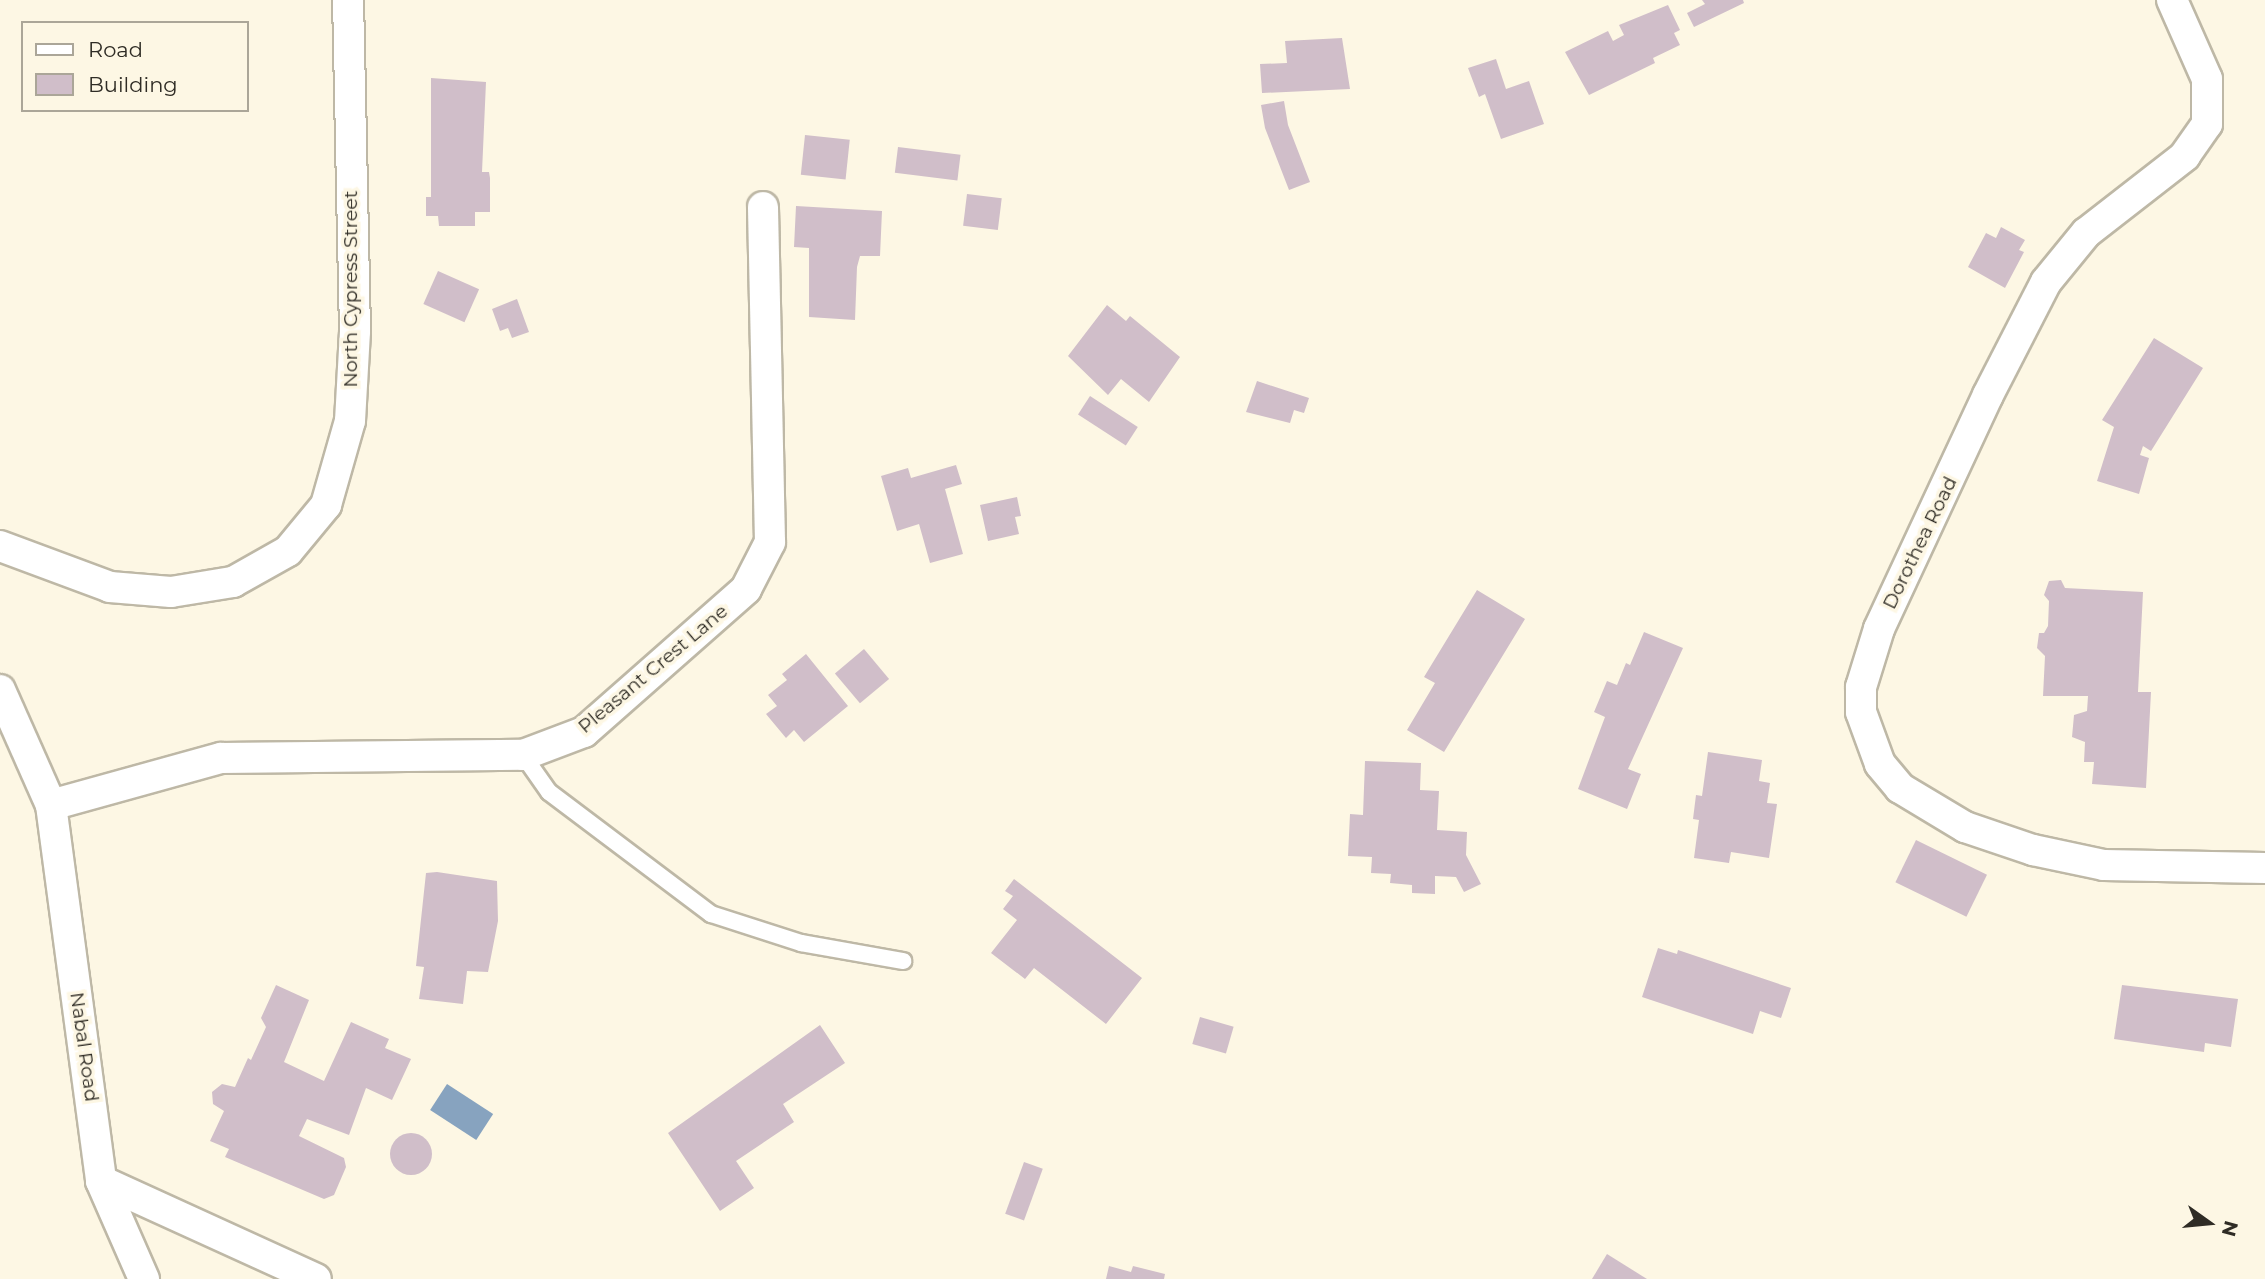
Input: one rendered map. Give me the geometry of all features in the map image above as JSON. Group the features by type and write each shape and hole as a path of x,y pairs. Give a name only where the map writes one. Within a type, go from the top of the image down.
{"street":[{"name":"North Cypress Street","path":"0,547 110,587 171,592 233,582 288,551 326,505 349,421 355,332 348,0"},
{"name":"Dorothea Road","path":"2172,0 2207,79 2207,124 2185,156 2086,233 2046,282 1879,629 1861,687 1861,712 1880,764 1900,788 1929,809 1977,832 2033,850 2104,865 2265,868"},
{"name":"Pleasant Crest Lane","path":"51,805 221,758 523,755 584,732 746,589 770,542 763,207"},
{"name":"Nabal Road","path":"0,690 51,805 101,1181 144,1279"},
{"path":"101,1181 316,1279"}],"lane":[{"path":"523,755 549,792 711,914 802,943 903,961"}],"water":[{"path":"447,1084 493,1114 476,1140 430,1110"}],"building":[{"path":"1702,0 1743,0 1744,3 1694,27 1687,13 1705,4"},
{"path":"1668,5 1680,30 1674,33 1680,45 1653,58 1655,63 1589,95 1565,52 1608,31 1613,41 1624,35 1619,25"},
{"path":"1342,38 1350,89 1262,93 1260,64 1287,63 1285,41"},
{"path":"1496,59 1506,89 1529,81 1544,124 1501,139 1485,94 1479,97 1468,68"},
{"path":"431,78 486,82 482,172 489,172 490,212 475,212 475,226 439,226 438,216 426,216 426,197 431,197"},
{"path":"1284,101 1288,125 1310,182 1289,190 1265,128 1261,105"},
{"path":"805,135 850,140 846,179 801,175"},
{"path":"898,147 961,155 957,180 895,173"},
{"path":"967,194 1002,198 998,230 963,226"},
{"path":"796,206 882,211 880,256 860,256 857,267 855,320 809,317 809,248 794,247"},
{"path":"2001,227 2025,240 2019,250 2024,252 2005,288 1968,267 1986,233 1996,238"},
{"path":"438,271 479,289 464,322 423,304"},
{"path":"517,299 529,332 512,338 508,328 500,331 492,309"},
{"path":"1107,305 1126,321 1130,316 1180,357 1149,402 1121,379 1108,395 1068,356"},
{"path":"2154,338 2203,368 2151,451 2143,446 2140,455 2149,458 2139,494 2097,481 2114,427 2102,420"},
{"path":"1257,381 1309,398 1304,413 1294,410 1290,423 1246,412"},
{"path":"1090,396 1138,427 1126,445 1078,414"},
{"path":"956,465 962,484 945,489 963,554 930,563 919,524 897,531 881,476 908,468 911,478"},
{"path":"1017,497 1021,516 1015,517 1019,534 988,541 980,505"},
{"path":"2061,580 2065,588 2143,592 2138,692 2151,692 2146,788 2092,784 2094,762 2084,762 2085,742 2072,737 2074,715 2087,711 2088,696 2043,696 2045,656 2037,648 2039,633 2044,633 2048,626 2049,601 2044,595 2049,581"},
{"path":"1477,590 1525,619 1444,752 1407,730 1435,683 1424,677"},
{"path":"1644,632 1683,648 1628,769 1641,774 1627,809 1578,789 1605,717 1594,712 1607,681 1617,685 1626,663 1630,665"},
{"path":"864,649 889,679 860,703 835,673"},
{"path":"806,654 848,706 804,742 794,730 786,738 766,714 777,706 768,695 787,680 782,674"},
{"path":"1708,752 1762,760 1759,781 1770,783 1767,803 1777,804 1769,858 1731,852 1729,863 1694,858 1699,820 1693,819 1696,795 1702,796"},
{"path":"1365,761 1421,763 1420,790 1439,791 1437,830 1467,832 1466,855 1481,884 1464,892 1456,877 1435,876 1435,894 1412,893 1412,885 1390,883 1391,874 1371,873 1372,857 1348,856 1350,814 1363,815"},
{"path":"1916,840 1987,875 1966,917 1895,882"},
{"path":"437,872 497,881 498,921 488,972 467,971 463,1004 419,999 424,967 416,966 426,873"},
{"path":"1014,879 1142,978 1106,1024 1034,968 1025,979 991,953 1017,920 1003,909 1013,896 1005,891"},
{"path":"1658,948 1677,954 1678,950 1791,988 1781,1018 1760,1011 1753,1034 1642,997"},
{"path":"276,985 309,1000 284,1062 324,1081 351,1022 389,1039 385,1048 411,1059 392,1100 366,1088 349,1135 307,1119 299,1136 344,1158 346,1167 334,1195 324,1199 225,1157 229,1149 210,1141 224,1111 213,1104 212,1092 222,1084 235,1087 266,1027 261,1018"},
{"path":"2122,985 2238,999 2231,1047 2205,1043 2204,1052 2114,1039"},
{"path":"1200,1017 1234,1027 1226,1054 1192,1044"},
{"path":"820,1025 845,1063 783,1104 794,1122 736,1161 754,1188 720,1211 668,1133"},
{"path":"411,1133 426,1139 432,1154 426,1169 411,1175 396,1169 390,1154 396,1139"},
{"path":"1024,1162 1043,1169 1024,1221 1005,1214"},
{"path":"1607,1254 1647,1279 1592,1279"},
{"path":"1109,1266 1131,1272 1133,1266 1165,1274 1164,1279 1106,1279"}]}
